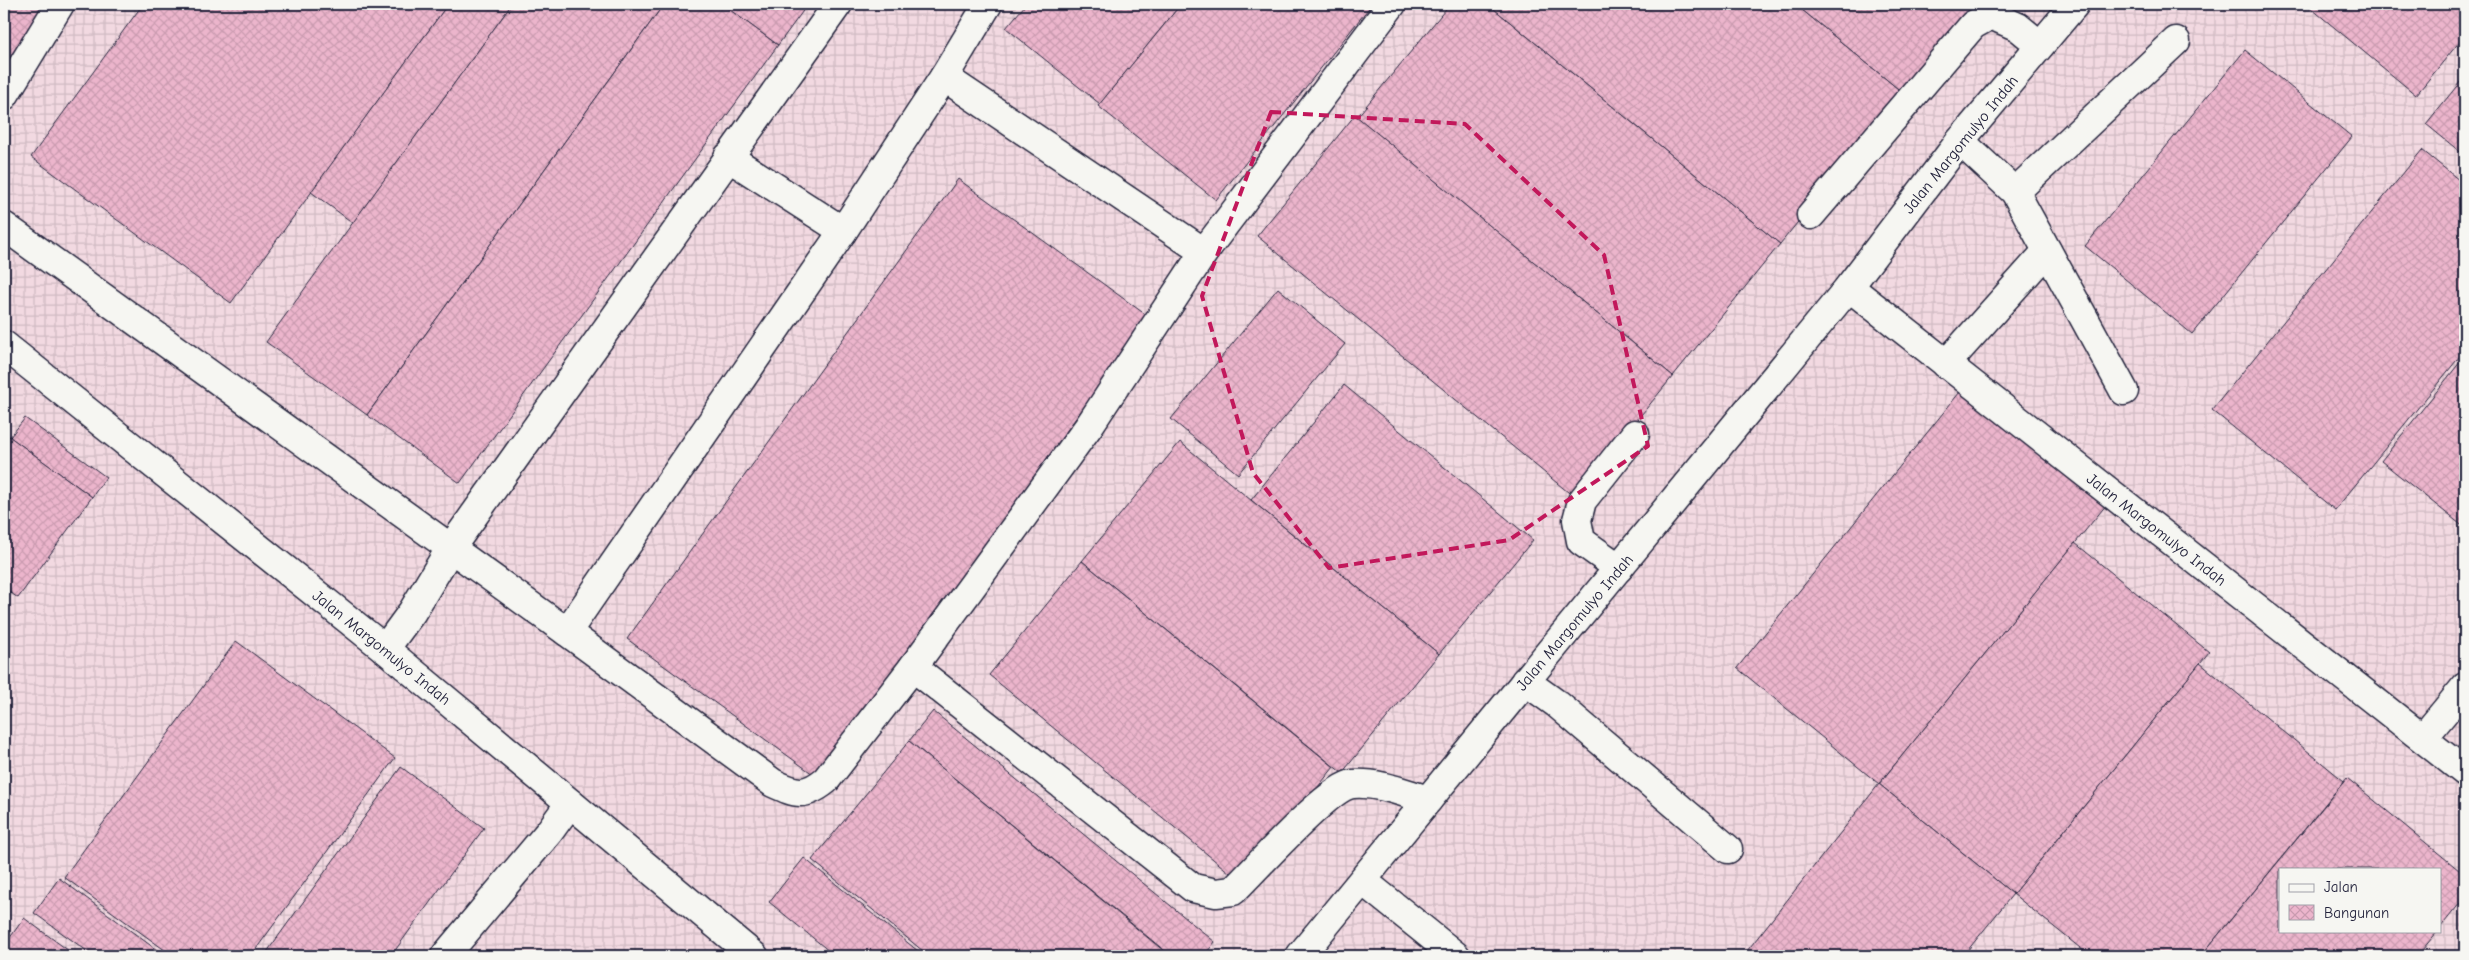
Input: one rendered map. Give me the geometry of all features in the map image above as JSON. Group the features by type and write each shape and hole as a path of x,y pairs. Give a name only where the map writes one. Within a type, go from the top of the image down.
{"street":[{"path":"4,96 60,4"},
{"path":"385,649 412,612 450,549 838,4"},
{"path":"567,632 843,231 944,77 988,4"},
{"path":"4,226 567,632 773,784 792,792 812,791 826,780 913,667 1089,426 1204,252 1392,4"},
{"name":"Jalan Margomulyo Indah","path":"1300,956 1849,287 1960,141 2075,4"},
{"path":"1811,215 1973,25 1991,15 2018,27 2040,46"},
{"path":"2015,192 2176,41"},
{"path":"944,77 1204,252"},
{"path":"1960,141 1996,172 2015,192 2124,391"},
{"path":"728,157 843,231"},
{"path":"1946,364 2047,251"},
{"name":"Jalan Margomulyo Indah","path":"1849,287 2465,772"},
{"name":"Jalan Margomulyo Indah","path":"4,345 385,649 754,956"},
{"path":"1619,568 1581,541 1577,520 1582,501 1635,434"},
{"path":"913,667 1193,888 1216,893 1233,891 1326,799 1351,784 1382,786 1428,800"},
{"path":"1525,681 1556,704 1728,849"},
{"path":"2423,738 2465,687"},
{"path":"445,956 549,832 570,803"},
{"path":"1363,881 1456,956"}],"highlighted area":[{"path":"1271,112 1465,124 1604,255 1648,446 1509,540 1329,568 1253,473 1202,296"}],"shaded area":[{"path":"4,4 2465,4 2465,956 4,956"}],"building":[{"path":"4,4 52,4 4,71"},
{"path":"143,4 448,4 231,303 31,157"},
{"path":"448,4 512,4 353,223 311,192"},
{"path":"512,4 664,4 367,415 266,342"},
{"path":"664,4 722,4 778,45 460,483 367,415"},
{"path":"722,4 808,4 778,45"},
{"path":"1026,4 1181,4 1100,104 1006,28"},
{"path":"1181,4 1372,4 1216,200 1098,106"},
{"path":"1450,4 1488,4 1780,244 1673,376 1357,117"},
{"path":"1488,4 1795,4 1903,93 1780,244"},
{"path":"1795,4 1982,4 1921,78 1903,93"},
{"path":"2306,4 2465,4 2465,35 2416,95"},
{"path":"2245,50 2352,137 2192,334 2085,246"},
{"path":"2465,76 2465,156 2426,124"},
{"path":"1355,115 1673,376 1574,497 1257,236"},
{"path":"2422,150 2465,185 2465,350 2335,510 2212,410"},
{"path":"958,179 1149,317 817,777 627,639"},
{"path":"1278,288 1345,344 1238,474 1171,419"},
{"path":"2465,356 2465,528 2381,461"},
{"path":"1344,385 1533,540 1439,654 1251,500"},
{"path":"1964,387 2107,504 1879,784 1737,668"},
{"path":"25,418 106,477 92,497 10,437"},
{"path":"6,434 92,497 18,598 4,588 4,438"},
{"path":"1180,442 1439,654 1342,773 1082,561"},
{"path":"2075,543 2209,652 2013,894 1879,784"},
{"path":"1082,561 1334,767 1241,882 989,675"},
{"path":"236,641 395,758 251,956 173,956 64,877"},
{"path":"2200,663 2344,781 2201,956 2090,956 2013,894"},
{"path":"933,711 1215,942 1204,956 1171,956 909,741"},
{"path":"909,741 1170,956 929,956 812,860"},
{"path":"401,767 484,828 391,956 264,956"},
{"path":"2347,778 2465,875 2465,897 2442,926 2442,868 2279,868 2279,932 2437,932 2417,956 2201,956"},
{"path":"1879,784 2013,894 1963,956 1743,956"},
{"path":"804,858 924,956 835,956 769,902"},
{"path":"59,878 165,956 94,956 34,913"},
{"path":"24,918 76,956 4,956 4,946"}]}
